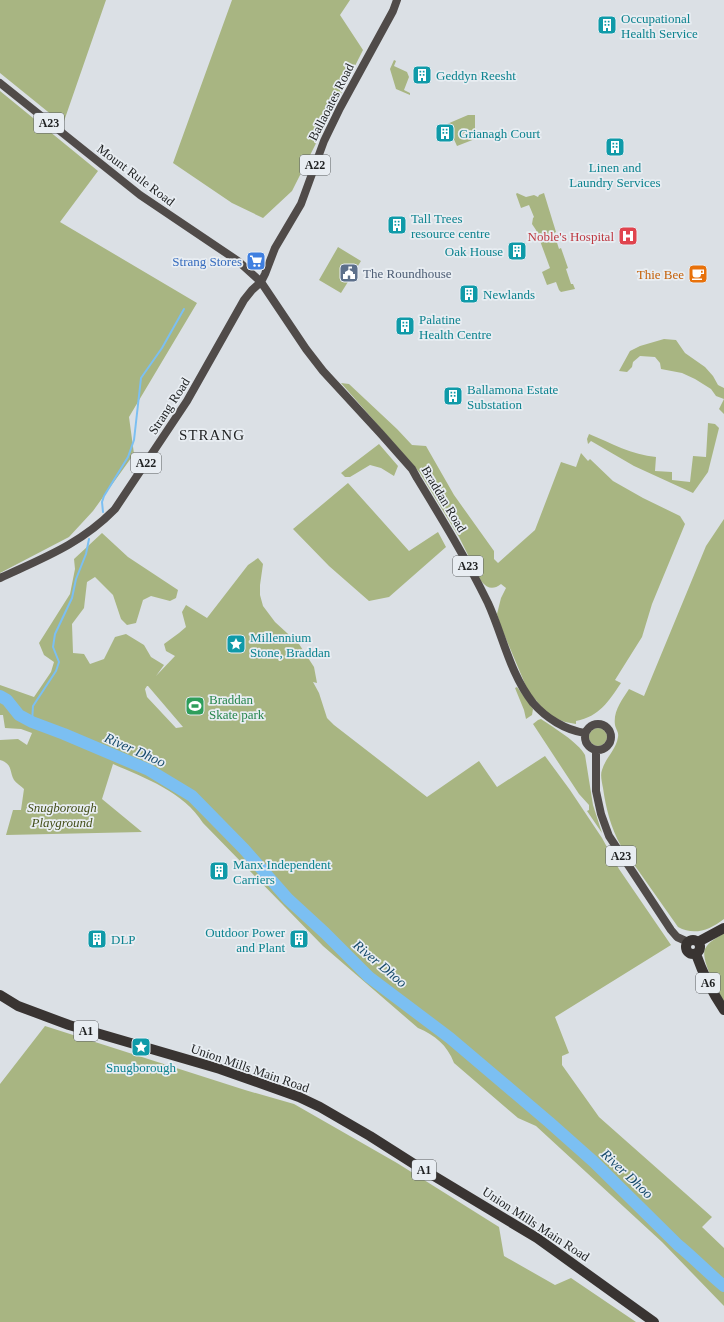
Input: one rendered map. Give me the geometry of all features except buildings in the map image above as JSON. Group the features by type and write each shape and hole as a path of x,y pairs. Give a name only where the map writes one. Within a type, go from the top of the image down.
{"highway":[{"path":"693,942 724,928"},
{"name":"A6","path":"693,942 700,944 700,949 696,954 702,972 711,990 724,1010"},
{"name":"Union Mills Main Road","path":"0,995 18,1006 68,1025 220,1069 320,1106 537,1238 654,1322"}],"main road":[{"name":"Ballaoates Road","path":"261,282 275,248 301,204 324,141 340,108 393,11 397,0"},
{"name":"Mount Rule Road","path":"0,83 140,195 238,261 261,282"},
{"name":"Strang Road","path":"0,578 63,549 81,538 102,522 115,509 187,401 244,300 261,282"},
{"name":"Braddan Road","path":"261,282 306,349 323,371 412,469 457,545 488,604 518,678 526,693 540,711 562,726 585,734"},
{"path":"597,724 605,726 609,729 611,738 608,746 604,749 596,750 591,749 585,742 585,734 589,727 597,724"},
{"name":"A23","path":"596,750 596,791 601,814 609,836 671,930 677,936 693,942"}],"green space":[{"path":"0,0 106,0 63,124 0,73"},
{"path":"232,0 350,0 340,15 363,50 292,191 263,218 232,203 173,163"},
{"path":"394,60 396,61 394,66 407,72 409,77 404,90 410,93 410,95 396,89 390,69"},
{"path":"0,91 98,171 60,222 197,303 129,417 134,454 93,511 69,537 0,573"},
{"path":"468,115 475,115 475,139 457,146 447,124"},
{"path":"517,193 526,197 534,195 538,197 544,193 556,232 554,233 559,249 561,248 568,268 566,269 571,284 573,284 575,289 561,292 556,282 547,285 542,272 550,268 536,230 532,224 534,217 529,205 521,208 516,194"},
{"path":"338,247 361,261 341,293 319,280"},
{"path":"664,339 676,340 685,353 705,367 713,376 718,385 724,388 724,399 716,396 711,389 695,379 682,373 661,369 660,363 655,357 640,356 633,362 632,367 627,372 619,371 630,351 640,346"},
{"path":"341,383 349,384 412,445 426,446 454,495 494,551 494,559 498,563 535,530 561,462 576,467 581,453 588,461 590,459 613,481 680,516 685,524 652,604 642,637 615,680 621,683 603,707 597,712 584,719 576,721 576,724 565,722 546,712 528,691 497,614 501,598 506,588 501,584 491,588 486,586 481,581 459,537 420,473"},
{"path":"724,399 724,414 719,409"},
{"path":"708,423 715,424 719,428 708,472 693,493 634,466 591,441 588,444 587,439 589,434 638,454 656,457 655,471 672,472 672,480 690,482 693,456 706,457"},
{"path":"379,444 398,466 394,476 381,468 370,465 350,477 345,477 341,473"},
{"path":"348,483 409,551 438,532 446,547 389,597 369,601 329,566 293,529"},
{"path":"724,519 724,919 708,929 690,931 678,927 621,846 614,832 607,811 601,774 606,761 617,742 618,734 615,725 615,715 619,706 629,689 644,696 706,546"},
{"name":"Snugborough Playground","path":"102,533 128,557 178,590 176,598 170,601 151,596 143,600 136,623 127,625 121,619 113,595 95,577 87,582 84,608 72,624 73,653 84,654 90,664 104,659 115,637 126,634 144,645 151,657 164,665 156,676 175,656 166,651 164,644 186,627 182,612 186,605 207,618 248,565 258,558 263,564 260,595 263,606 275,622 299,644 314,667 317,683 313,682 319,693 327,718 427,797 479,761 497,787 545,756 602,838 619,869 671,945 555,1017 569,1053 562,1056 562,1065 599,1117 712,1217 702,1227 724,1248 724,1306 662,1242 536,1126 518,1118 454,1063 448,1051 440,1041 418,1028 323,946 203,823 195,812 175,794 151,781 113,764 102,799 142,832 6,835 13,810 21,810 24,789 14,780 9,766 0,760 0,740 18,739 27,745 32,733 21,729 5,728 3,715 0,715 0,685 34,697 51,672 54,662 44,655 39,643 70,594 75,569 74,559","holes":["148,686 183,727 176,728 147,697 145,689"]},
{"path":"517,687 533,709 532,715 526,719 515,688"},
{"path":"541,719 571,740 582,750 585,755 593,805 602,833 587,811 589,810 589,805 579,794 533,724"},
{"path":"594,728 602,728 607,733 605,744 602,746 594,746 589,741 589,733"},
{"path":"724,933 724,1002 707,968 704,954 705,949 709,944"},
{"path":"45,1026 245,1090 294,1104 397,1163 499,1227 504,1256 555,1285 571,1278 636,1322 0,1322 0,1084"}],"waterway":[{"path":"103,512 102,502 104,496 128,457 134,440 141,378 162,348 184,309"},
{"path":"32,722 33,706 56,671 59,662 53,647 55,634 72,598 76,579 86,554 89,539"},
{"name":"River Dhoo","path":"0,696 7,700 19,715 32,722 149,770 192,796 244,849 288,899 369,977 450,1038 549,1122 594,1162 678,1245 724,1286"}],"place":[{"name":"Occupational Health Service","path":"607,25"},
{"name":"Geddyn Reesht","path":"422,75"},
{"name":"Grianagh Court","path":"445,133"},
{"name":"Linen and Laundry Services","path":"615,147"},
{"name":"Tall Trees resource centre","path":"397,225"},
{"name":"Noble's Hospital","path":"628,236"},
{"name":"Oak House","path":"517,251"},
{"name":"Strang Stores","path":"256,261"},
{"name":"The Roundhouse","path":"349,273"},
{"name":"Thie Bee","path":"698,274"},
{"name":"Newlands","path":"469,294"},
{"name":"Palatine Health Centre","path":"405,326"},
{"name":"Ballamona Estate Substation","path":"453,396"},
{"name":"Millennium Stone, Braddan","path":"236,644"},
{"name":"Braddan Skate park","path":"195,706"},
{"name":"Manx Independent Carriers","path":"219,871"},
{"name":"DLP","path":"97,939"},
{"name":"Outdoor Power and Plant","path":"299,939"},
{"name":"Snugborough","path":"141,1047"}],"district":[{"name":"STRANG","path":"212,435"}]}
